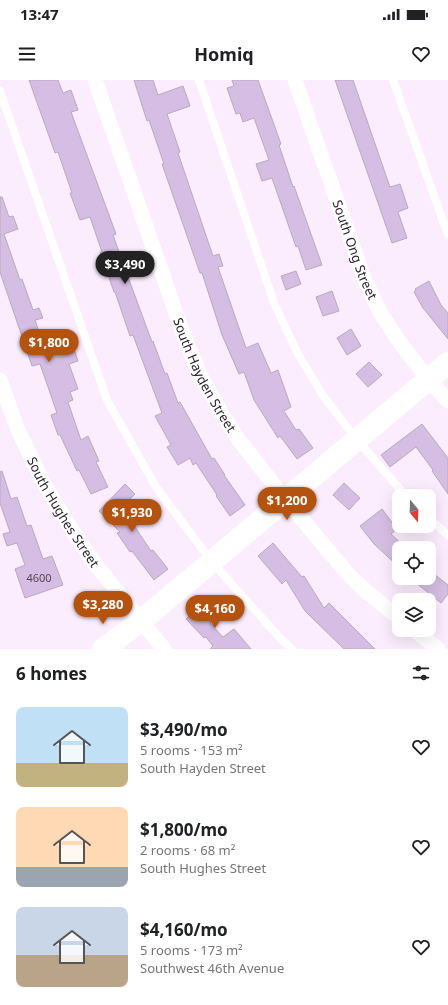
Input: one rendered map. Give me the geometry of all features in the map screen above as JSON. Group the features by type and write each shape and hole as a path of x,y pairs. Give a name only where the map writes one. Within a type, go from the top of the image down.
{"main road":[{"path":"103,649 133,627 212,562 448,363"},
{"path":"94,649 133,627"}],"street":[{"name":"South Hayden Street","path":"95,80 184,336 202,379 239,440 286,500 348,574 392,612"},
{"name":"South Ong Street","path":"295,80 364,278 380,312 398,340 428,379 448,401"},
{"name":"South Hughes Street","path":"0,380 18,430 44,484 70,527 95,564 133,627 164,649"},
{"path":"423,637 438,649"}],"lane":[{"path":"199,80 274,303 298,354 320,391 357,440 400,489"},
{"path":"393,80 448,235"},
{"path":"0,91 107,400 156,487 212,562 280,638 292,649"},
{"path":"436,524 448,535"}],"building":[{"path":"29,80 58,80 63,93 71,90 78,110 71,112 116,234 113,235 128,277 165,374 167,373 178,403 180,402 212,459 214,458 245,505 230,516 196,463 193,465 190,458 178,465 167,447 171,445 155,416 162,413 133,335 130,336 100,252 102,252 90,217 80,220 70,193 72,193 58,152 55,153"},
{"path":"134,80 153,80 158,95 183,86 190,106 167,114 180,152 178,153 213,256 219,254 223,266 218,267 246,348 258,343 271,373 278,370 291,407 284,411 296,430 299,429 313,448 297,459 280,436 278,438 254,400 244,372 239,374 222,335 202,273 200,273 162,164 164,164 149,120 147,121"},
{"path":"232,80 258,80 281,144 279,145 293,187 294,186 322,265 306,270 298,246 296,247 272,178 262,181 256,164 269,160 254,118 243,122 240,113 236,114 227,88 234,86"},
{"path":"335,80 353,80 390,187 400,184 408,208 398,212 407,238 392,243"},
{"path":"0,197 2,197 9,217 13,216 18,229 4,234 20,280 22,279 33,310 39,308 43,318 35,320 42,341 56,336 62,353 74,349 78,361 69,364 78,389 70,392 73,400 68,402 81,440 88,436 99,461 96,462 108,487 91,494 79,470 77,471 60,435 58,435 51,415 57,413 40,364 32,366 0,272"},
{"path":"296,271 301,284 286,290 281,276"},
{"path":"429,281 441,305 448,313 448,339 423,308 414,292 416,290 415,289"},
{"path":"332,291 339,311 323,316 316,297"},
{"path":"351,329 361,346 347,355 337,338"},
{"path":"369,362 382,375 368,387 356,374"},
{"path":"422,424 448,458 448,494 416,447 390,467 381,455"},
{"path":"2,471 11,499 17,497 27,526 31,525 43,559 52,556 63,585 25,598 15,569 25,565 17,543 7,546 3,534 10,532 0,503 0,472"},
{"path":"344,483 360,498 349,510 333,495"},
{"path":"125,484 135,494 120,509 127,515 151,551 153,550 168,569 154,580 132,551 130,552 117,533 120,532 99,511"},
{"path":"382,509 392,522 391,534 398,541 392,541 392,561 374,544 360,526"},
{"path":"273,543 302,577 304,576 324,608 329,603 375,649 344,649 305,611 286,580 282,584 258,556"},
{"path":"436,576 448,585 448,594 441,603 436,599 436,593 429,593 419,585 436,585"},
{"path":"207,600 220,613 210,623 223,637 234,629 251,649 210,649 213,646 206,637 204,638 186,619"}]}
